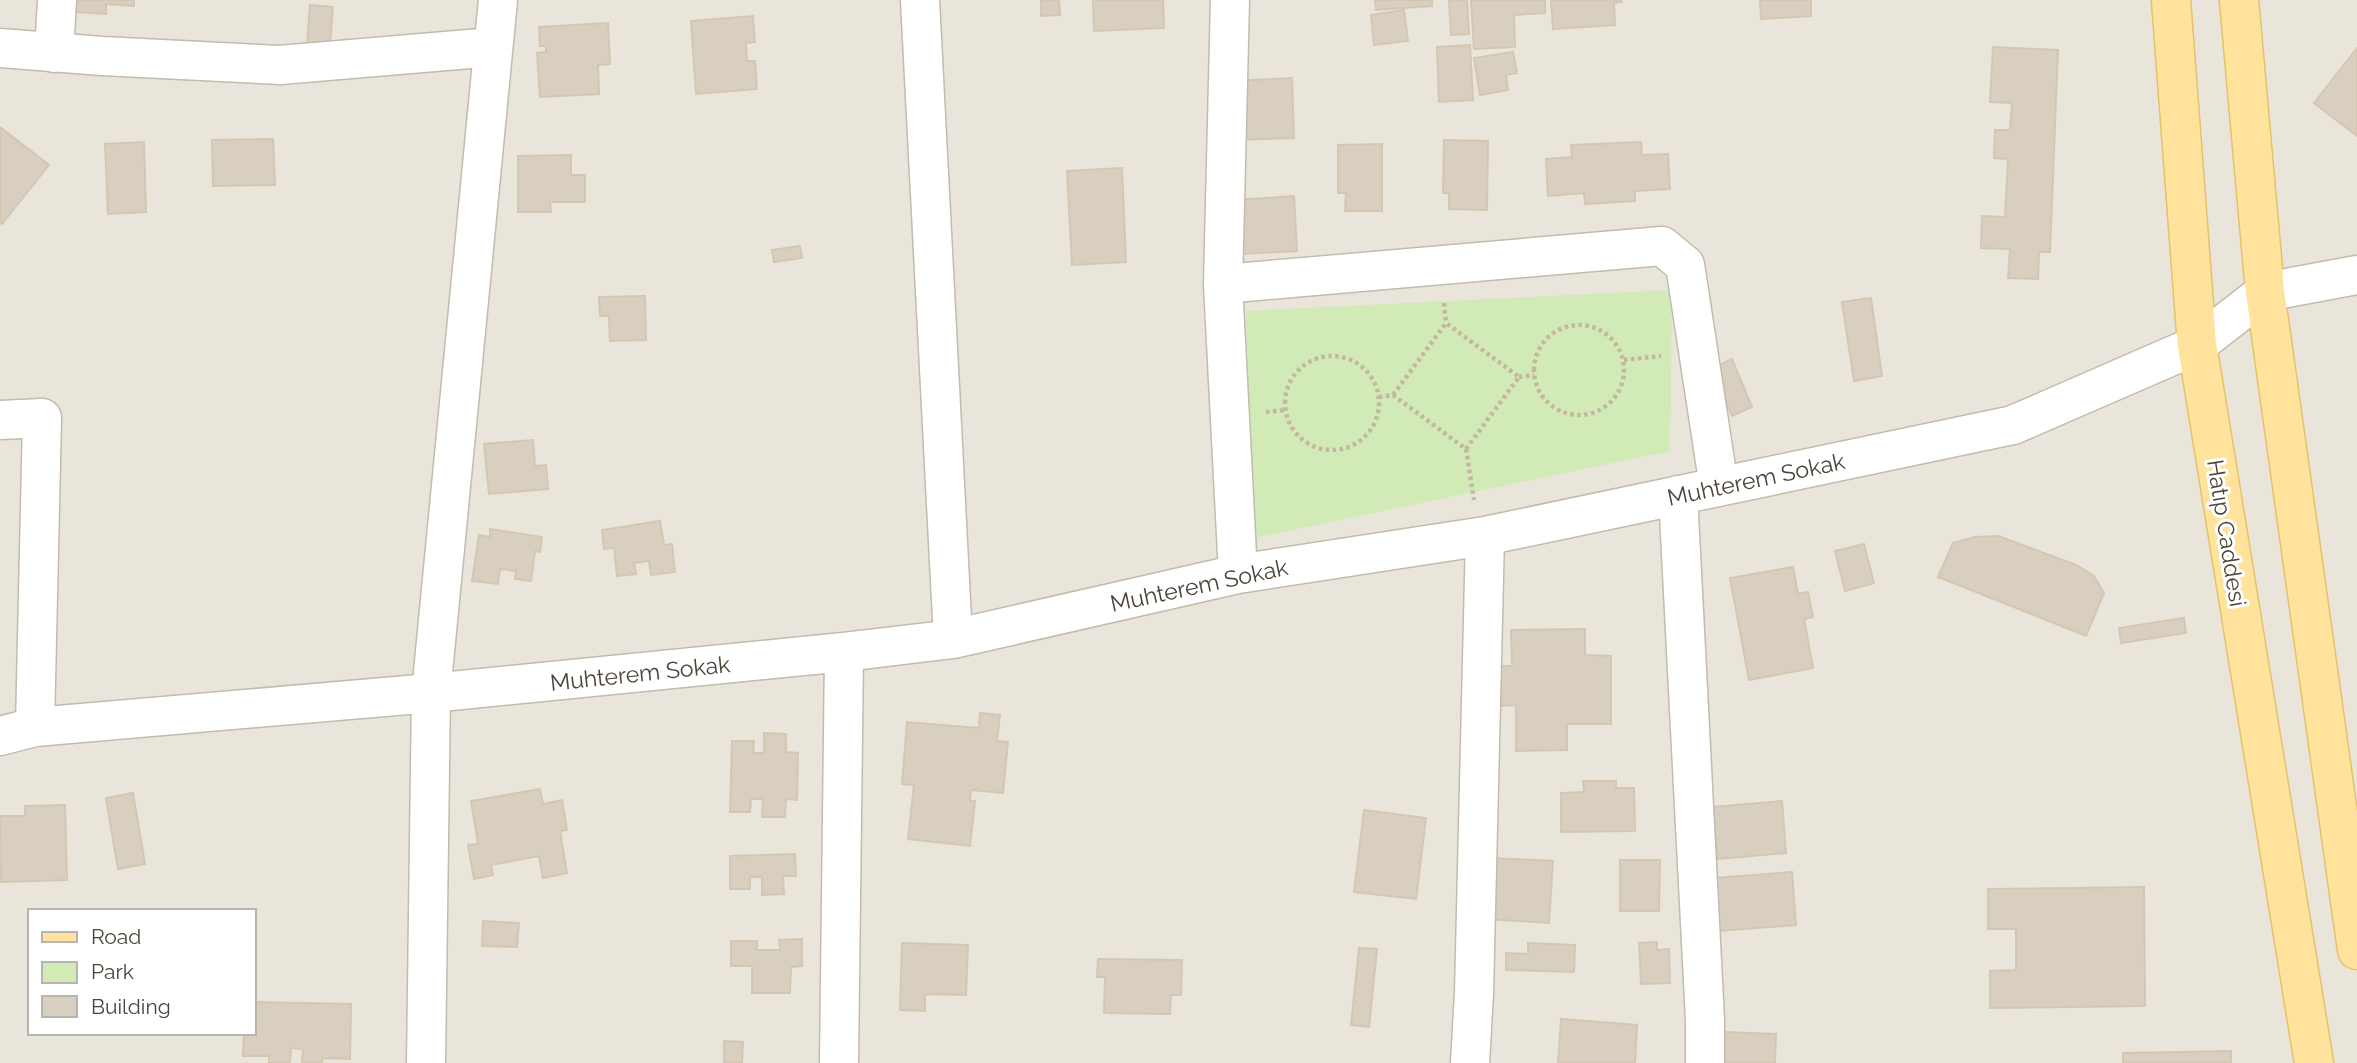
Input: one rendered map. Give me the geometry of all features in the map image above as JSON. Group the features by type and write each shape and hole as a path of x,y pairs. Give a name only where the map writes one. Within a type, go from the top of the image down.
{"main road":[{"name":"Hatıp Caddesi","path":"2171,0 2197,345 2314,1063"},
{"path":"2239,0 2265,292 2357,950"}],"street":[{"path":"54,53 57,0"},
{"path":"426,1063 431,693 498,0"},
{"path":"919,0 953,639"},
{"path":"1230,0 1223,284 1238,574"},
{"path":"0,48 280,65 493,47"},
{"path":"1223,284 1662,246 1685,265 1719,487"},
{"name":"Muhterem Sokak","path":"18,731 431,693 953,639 1238,574 1482,536 2013,425 2197,345 2265,292 2357,275"},
{"path":"0,420 42,418 18,731"},
{"path":"1678,495 1705,1063"},
{"path":"1470,1063 1474,993 1482,536"},
{"path":"839,1063 844,652"}],"path":[{"path":"1393,395 1446,323 1519,377 1534,375"},
{"path":"1565,327 1596,327 1609,335 1618,346 1623,360 1624,375 1616,395 1600,410 1586,414 1558,410 1546,401 1534,375 1535,359 1541,345 1552,334 1565,327"},
{"path":"1326,356 1340,357 1366,370 1375,382 1379,397 1378,413 1372,428 1361,440 1347,447 1331,450 1315,447 1301,438 1291,426 1285,410 1290,381 1299,370 1326,356"},
{"path":"1466,449 1519,377"},
{"path":"1379,397 1393,395 1466,449 1482,536"}],"shaded area":[{"path":"0,0 2357,0 2357,1063 0,1063"}],"green space":[{"path":"1672,290 1670,451 1254,538 1246,311"}],"building":[{"path":"74,0 134,0 134,6 106,4 106,14 74,12"},
{"path":"1041,0 1059,0 1060,15 1041,16"},
{"path":"1093,0 1163,0 1164,28 1094,31"},
{"path":"1375,0 1432,0 1432,6 1376,10"},
{"path":"1449,0 1467,0 1469,34 1451,35"},
{"path":"1471,0 1545,0 1545,13 1514,15 1515,47 1474,49"},
{"path":"1551,0 1622,2 1614,3 1615,25 1553,29"},
{"path":"1760,0 1811,0 1811,16 1761,19"},
{"path":"310,5 333,7 330,46 307,44"},
{"path":"1404,10 1408,41 1374,45 1371,15"},
{"path":"753,16 755,42 746,43 747,61 755,61 757,89 696,94 691,21"},
{"path":"608,23 610,64 598,65 599,94 540,97 537,53 546,52 546,46 540,46 539,27"},
{"path":"1470,45 1473,100 1439,102 1437,47"},
{"path":"1993,47 2058,50 2050,252 2039,252 2038,279 2008,278 2010,249 1981,248 1982,216 2005,217 2008,159 1994,158 1995,130 2010,130 2012,103 1990,102"},
{"path":"2357,48 2357,136 2314,103"},
{"path":"1513,52 1517,73 1506,75 1508,90 1480,95 1474,58"},
{"path":"1292,78 1294,138 1236,140 1234,81"},
{"path":"0,127 49,165 2,224 0,222"},
{"path":"273,139 275,185 213,186 212,140"},
{"path":"1444,140 1488,141 1487,210 1449,209 1449,193 1443,193"},
{"path":"144,142 146,212 108,214 105,144"},
{"path":"1641,142 1642,155 1668,154 1670,189 1635,191 1635,201 1585,204 1584,193 1548,196 1546,159 1572,157 1571,145"},
{"path":"1382,144 1382,211 1345,211 1346,193 1338,193 1338,145"},
{"path":"571,155 571,175 585,175 585,202 550,202 551,212 518,212 518,156"},
{"path":"1122,168 1126,262 1072,265 1067,171"},
{"path":"1294,196 1297,251 1242,254 1239,200"},
{"path":"800,246 802,258 774,262 772,250"},
{"path":"645,296 646,340 610,341 609,316 600,316 599,297"},
{"path":"1871,298 1882,376 1854,381 1842,302"},
{"path":"1732,359 1752,407 1732,416 1713,368"},
{"path":"533,440 535,466 546,465 548,489 489,494 484,444"},
{"path":"660,521 664,545 672,544 675,572 651,575 649,561 634,563 636,574 617,576 614,548 604,549 602,530"},
{"path":"490,529 542,537 540,552 535,551 531,581 515,579 516,571 500,569 498,584 472,581 479,535 490,537"},
{"path":"1998,536 2076,565 2094,576 2104,593 2086,636 1938,577 1953,543 1975,537"},
{"path":"1864,544 1874,583 1845,591 1835,551"},
{"path":"1793,567 1798,594 1808,592 1813,617 1804,619 1813,668 1749,680 1730,578"},
{"path":"2184,618 2186,633 2121,643 2119,628"},
{"path":"1585,629 1585,655 1611,656 1611,724 1567,724 1567,750 1516,751 1516,705 1501,706 1500,666 1512,666 1511,630"},
{"path":"980,713 1000,715 997,741 1008,742 1003,793 971,790 970,801 975,801 970,846 908,839 914,785 902,784 907,722 979,728"},
{"path":"764,733 786,734 786,752 798,753 797,800 786,799 785,817 762,817 763,799 751,799 750,812 730,812 732,741 754,741 753,753 764,753"},
{"path":"1583,781 1616,781 1616,788 1634,788 1635,831 1561,832 1561,793 1584,792"},
{"path":"540,789 543,804 562,800 567,830 560,831 567,873 543,878 539,856 491,865 493,875 474,879 468,845 478,844 471,801"},
{"path":"133,793 145,864 118,869 106,798"},
{"path":"1782,801 1786,853 1718,859 1713,807"},
{"path":"65,805 67,880 1,882 0,816 25,816 25,806"},
{"path":"1364,810 1426,818 1416,899 1354,892"},
{"path":"795,854 796,876 783,876 784,894 762,895 762,877 750,877 750,889 730,889 730,856"},
{"path":"1492,858 1553,861 1549,923 1488,919"},
{"path":"1620,860 1660,860 1659,911 1620,911"},
{"path":"1792,872 1796,925 1719,931 1715,878"},
{"path":"2144,887 2145,1006 1990,1008 1990,971 2016,970 2016,929 1988,929 1988,889"},
{"path":"483,921 519,923 517,947 482,946"},
{"path":"802,939 802,966 791,967 790,993 752,993 752,966 731,966 731,941 757,941 757,950 780,950 779,940"},
{"path":"1657,942 1657,950 1669,949 1670,983 1641,984 1639,943"},
{"path":"902,943 968,945 966,995 925,994 925,1011 900,1010"},
{"path":"1528,943 1575,945 1574,972 1506,970 1506,953 1528,954"},
{"path":"1359,948 1377,949 1369,1027 1351,1025"},
{"path":"1098,959 1182,960 1181,995 1171,995 1170,1014 1104,1013 1105,977 1097,977"},
{"path":"256,1002 351,1004 350,1059 323,1058 322,1063 302,1063 303,1049 291,1048 290,1063 269,1063 269,1056 243,1056 244,1035 256,1035"},
{"path":"1561,1019 1637,1025 1635,1063 1558,1063"},
{"path":"1723,1032 1776,1034 1775,1063 1722,1063"},
{"path":"724,1041 743,1042 742,1063 724,1063"},
{"path":"2231,1051 2231,1063 2123,1063 2123,1053"}]}
